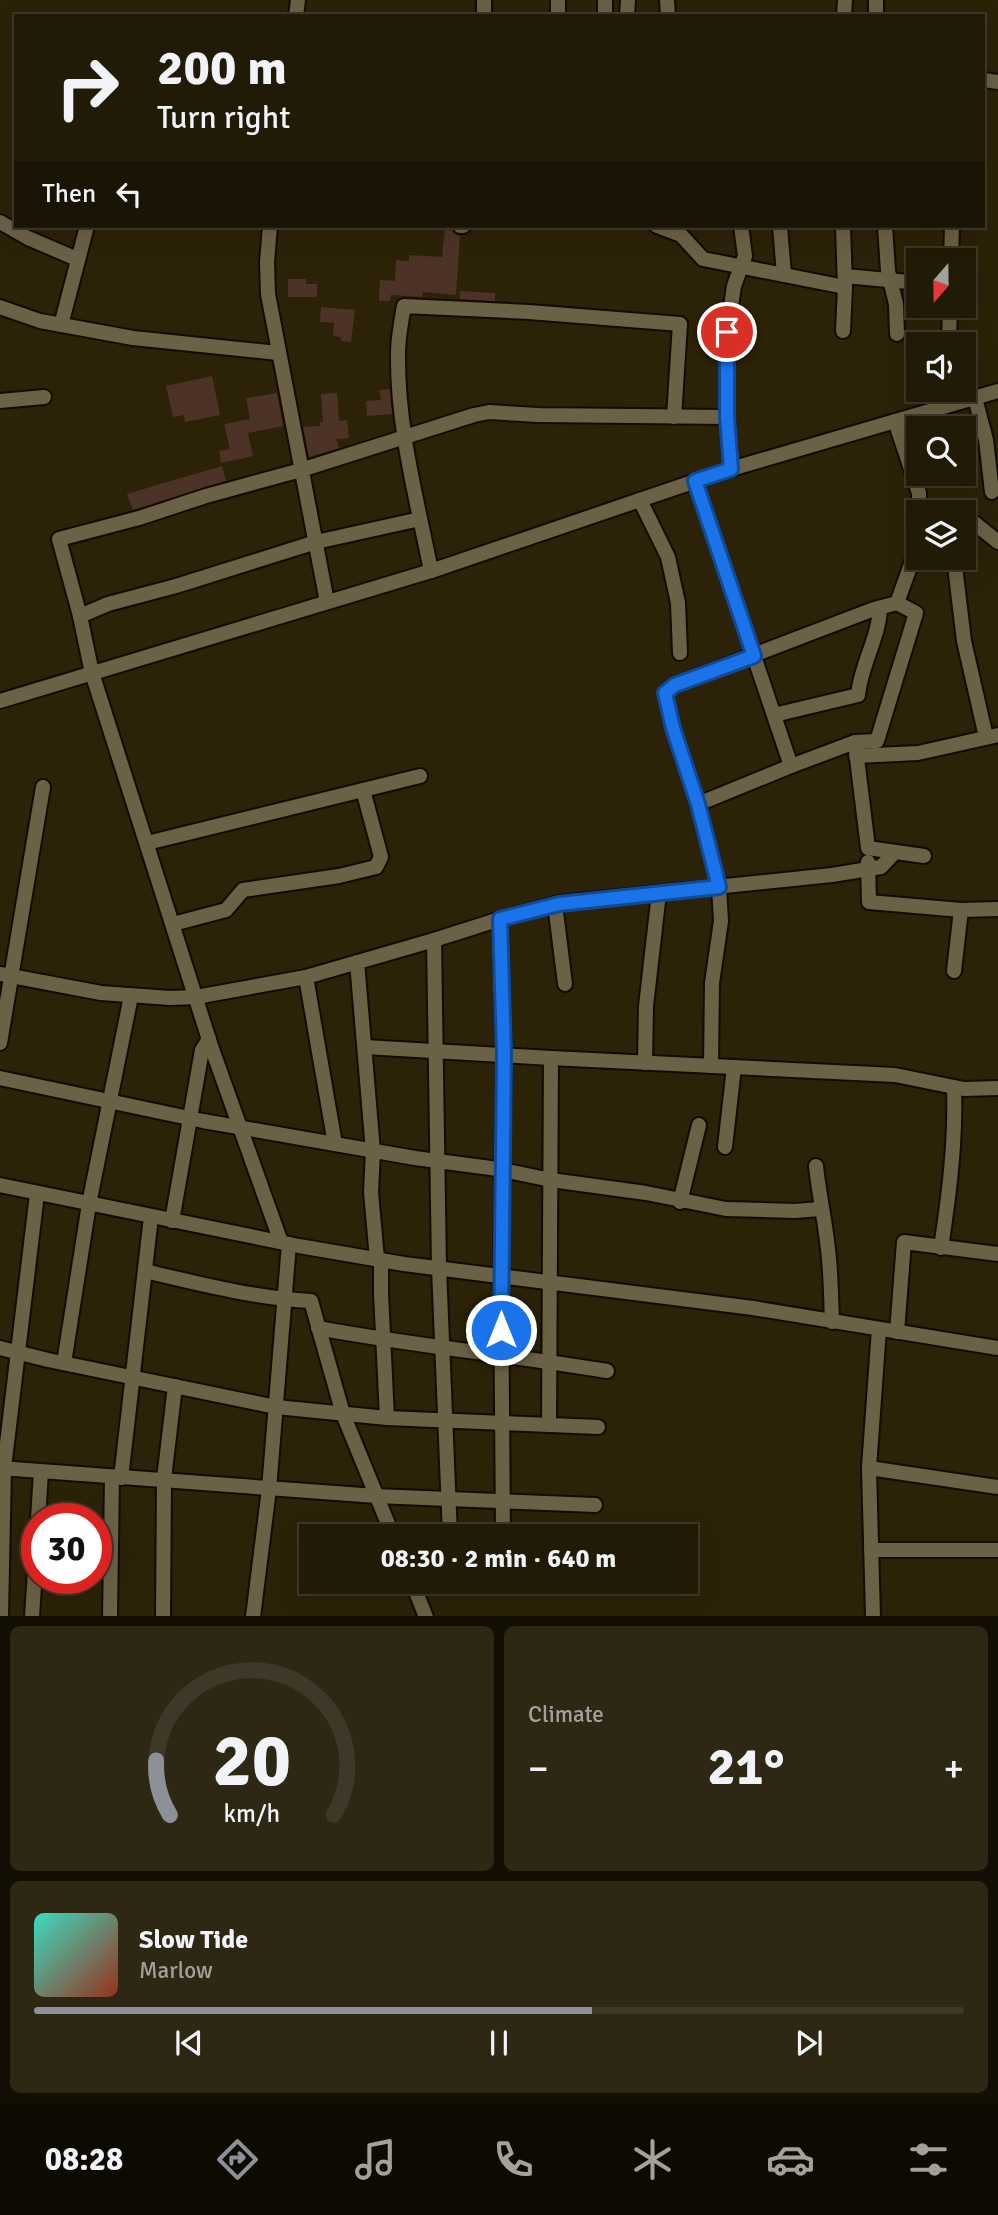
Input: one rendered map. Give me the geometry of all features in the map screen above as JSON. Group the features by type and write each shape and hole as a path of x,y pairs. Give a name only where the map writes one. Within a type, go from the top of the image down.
{"street":[{"path":"0,222 28,238 76,259"},
{"path":"61,325 85,228"},
{"path":"270,228 268,294 327,602"},
{"path":"731,469 727,417 727,332 734,286 744,256 741,228"},
{"path":"780,228 784,275"},
{"path":"843,228 843,331"},
{"path":"885,228 888,271 896,304 897,334"},
{"path":"951,248 952,228"},
{"path":"676,229 703,260 784,275 845,282 906,283"},
{"path":"431,571 405,435 398,354 404,306 529,312 680,324 674,417"},
{"path":"0,307 40,321 133,338 278,353"},
{"path":"976,398 998,391"},
{"path":"0,401 44,397"},
{"path":"945,402 946,407"},
{"path":"0,701 431,571 731,469 962,402"},
{"path":"976,402 986,440 992,492"},
{"path":"253,1616 269,1489 284,1299 285,1243 240,1128 209,1038 92,673 59,539 139,518 205,496 301,470 405,435 489,412 727,417"},
{"path":"895,421 919,500"},
{"path":"695,481 791,766"},
{"path":"640,500 668,557 678,603 680,653"},
{"path":"80,616 108,604 176,586 316,542 421,519"},
{"path":"976,524 998,542"},
{"path":"897,603 909,570"},
{"path":"855,749 918,753 992,736 964,641 955,570"},
{"path":"698,804 791,766 877,741 916,613 897,603 880,608 675,685 665,693 719,887 721,921 712,983 711,1066"},
{"path":"774,715 858,695 860,680 879,623 880,608"},
{"path":"855,749 868,848 869,902 961,910 998,909"},
{"path":"147,843 420,776"},
{"path":"0,1043 6,975 43,787"},
{"path":"173,924 226,910 243,890 339,877 376,867 381,857 363,790"},
{"path":"868,848 924,856"},
{"path":"6,975 101,993 196,997 306,976 555,904 832,876 881,867 895,852"},
{"path":"645,1063 646,1006 659,893"},
{"path":"555,904 565,984"},
{"path":"954,971 961,910"},
{"path":"500,919 504,1054 501,1276 503,1524"},
{"path":"434,940 439,1268 450,1524"},
{"path":"357,962 373,1151 371,1192 379,1260 387,1419"},
{"path":"306,976 335,1144"},
{"path":"65,1363 89,1205 131,996"},
{"path":"172,1221 202,1050 209,1038"},
{"path":"365,1046 895,1075 964,1089 998,1088"},
{"path":"549,1425 551,1058"},
{"path":"725,1147 734,1067"},
{"path":"0,1078 240,1128 551,1180 646,1193 680,1202 726,1209 820,1209"},
{"path":"941,1248 954,1152 954,1087"},
{"path":"680,1202 699,1125"},
{"path":"816,1166 820,1209 824,1217 829,1253 832,1322"},
{"path":"0,1185 89,1205 379,1260 753,1308 998,1348"},
{"path":"1,1616 2,1468 20,1353 37,1194"},
{"path":"110,1616 116,1478 133,1377 151,1217"},
{"path":"897,1332 904,1242 998,1254"},
{"path":"145,1271 218,1288 311,1301 343,1414 388,1524"},
{"path":"318,1328 442,1349 607,1371"},
{"path":"873,1616 869,1468 879,1329"},
{"path":"0,1348 276,1407 387,1419 598,1427"},
{"path":"163,1616 164,1479 174,1385"},
{"path":"2,1468 376,1496 595,1505"},
{"path":"869,1468 998,1487"},
{"path":"39,1503 41,1472"},
{"path":"871,1550 998,1550"},
{"path":"32,1616 33,1594"},
{"path":"417,1594 426,1616"}],"building":[{"path":"445,228 460,236 456,295 423,292 422,297 391,295 390,301 379,301 380,280 395,281 396,260 409,261 409,255 442,257"},
{"path":"288,279 306,279 306,284 317,284 317,297 288,297"},
{"path":"460,291 495,293 495,301 460,299"},
{"path":"321,307 355,310 351,342 341,341 341,337 333,336 334,323 320,322"},
{"path":"212,376 220,415 185,422 184,415 173,417 166,386"},
{"path":"390,389 392,414 367,416 366,401 381,400 379,390"},
{"path":"277,393 283,426 248,433 253,456 221,463 219,451 230,449 224,424 250,419 246,398"},
{"path":"337,393 339,421 347,420 349,438 336,439 339,448 309,457 303,427 320,426 320,422 323,422 321,394"},
{"path":"222,466 226,481 133,510 127,494"}],"route":[{"path":"501,1330 504,1054 500,919 559,904 719,887 665,693 675,685 754,656 695,481 731,469 727,417 727,332"}]}
